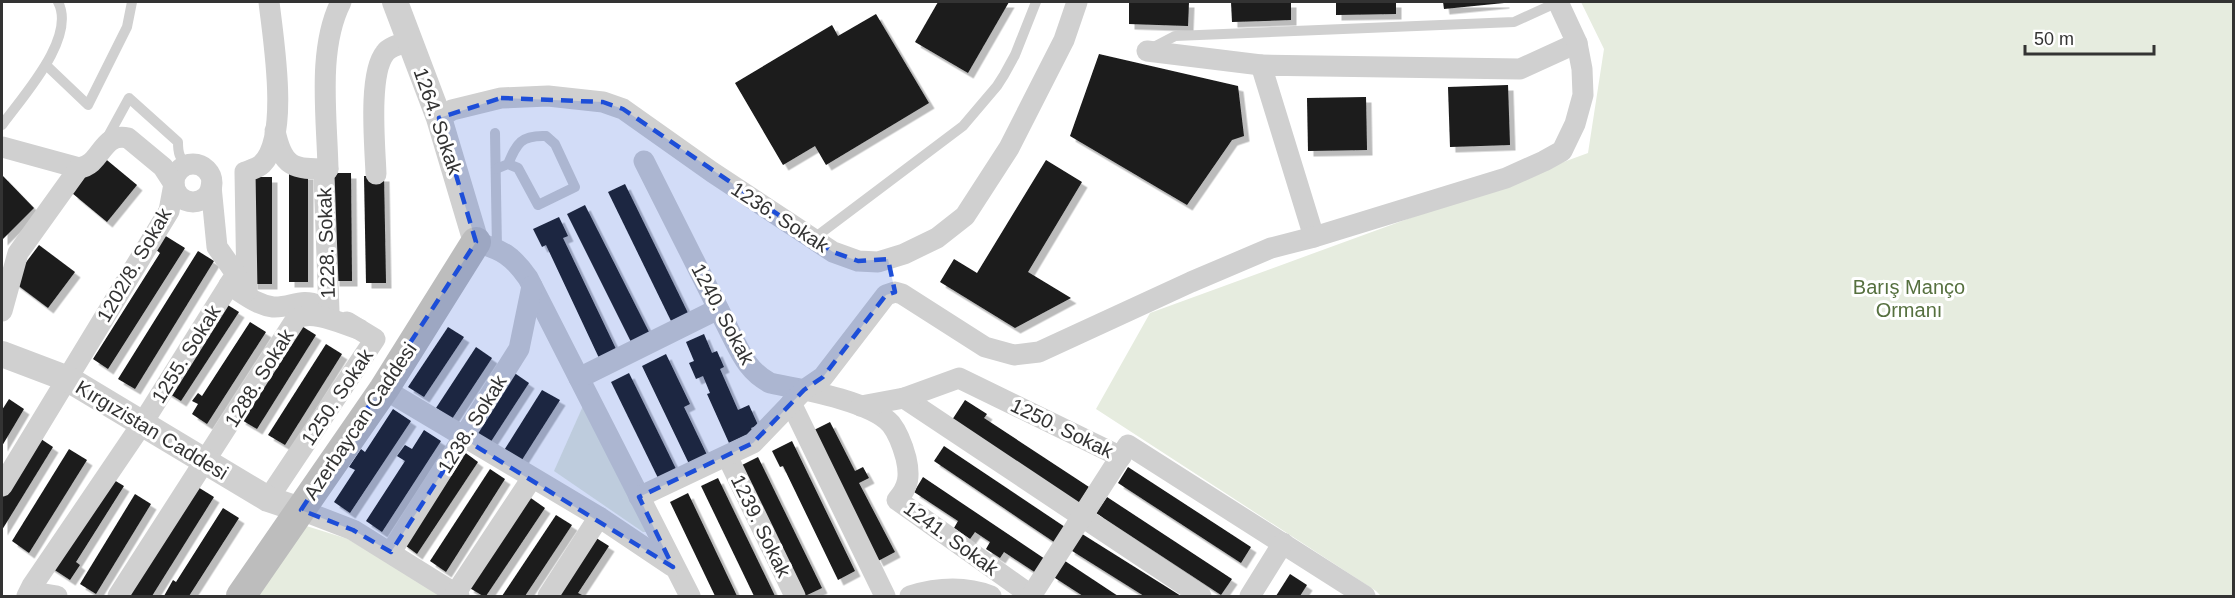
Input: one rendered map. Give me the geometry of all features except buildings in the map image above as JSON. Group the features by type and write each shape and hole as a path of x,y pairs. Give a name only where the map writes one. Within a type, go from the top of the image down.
{"main road":[{"name":"Azerbaycan Caddesi","path":"241,597 486,245"}],"street":[{"path":"269,2 278,86 275,131 279,149 289,164 298,168 326,172"},
{"name":"1228. Sokak","path":"329,311 326,172 328,45 334,18 341,2"},
{"name":"1264. Sokak","path":"395,2 486,245"},
{"name":"1236. Sokak","path":"439,118 452,110 501,98 548,96 603,102 623,109 712,172 833,252 858,261 878,262 904,254 937,238 965,216 1009,148 1064,40 1077,2"},
{"path":"639,497 753,443 797,397 823,377 886,295 895,292 902,294 986,347 1014,354 1039,352 1271,248 1506,178 1544,161 1562,151 1575,124 1583,95 1582,69 1577,43 1558,2"},
{"path":"376,174 374,112 378,69 389,48 410,41"},
{"path":"1147,51 1262,65 1520,69 1577,43"},
{"path":"1262,65 1314,237"},
{"name":"1255. Sokak","path":"247,297 245,172 261,164 268,153 275,131"},
{"name":"1202/8. Sokak","path":"2,486 169,211 174,184 163,167 128,138 113,139 103,146"},
{"path":"2,147 79,168 92,163 103,146"},
{"name":"1240. Sokak","path":"645,161 746,363 758,377 797,397"},
{"path":"212,186 206,197 195,202 178,195 174,184 177,172 188,165 194,164 206,169 212,180 217,248 236,274 230,285"},
{"path":"2,311 18,253 79,168"},
{"path":"486,245 515,260 528,278 690,597"},
{"path":"888,259 895,292"},
{"name":"1255. Sokak","path":"27,597 32,586 142,424 230,285"},
{"name":"1250. Sokak","path":"230,285 247,297 271,306 281,307 309,301 375,339 268,499"},
{"name":"1238. Sokak","path":"390,552 464,439 519,349 532,286"},
{"path":"579,378 718,309"},
{"name":"1288. Sokak","path":"118,597 296,319 301,316 310,316 359,330"},
{"name":"Kırgızistan Caddesi","path":"2,354 68,379 268,499 301,510"},
{"name":"1250. Sokak","path":"861,406 904,398 959,378 1121,457 1128,445 1366,596"},
{"path":"384,389 464,439 599,517 673,567"},
{"path":"797,397 885,597"},
{"name":"1241. Sokak","path":"797,397 861,406 880,415 891,424 904,451 908,481 904,493 897,500 1032,596"},
{"path":"904,398 1201,597"},
{"name":"1239. Sokak","path":"727,456 795,597"},
{"path":"1032,596 1121,457"},
{"path":"301,510 353,530 457,595 532,478"},
{"path":"548,597 599,517"},
{"path":"1250,597 1283,543"},
{"path":"910,597 928,591 958,589 991,597"},
{"path":"34,597 45,594 57,597"}],"lane":[{"path":"2,125 46,65 57,44 63,19 58,2"},
{"path":"46,65 88,105 127,27 132,2"},
{"path":"813,239 963,126 997,87 1015,55 1036,2"},
{"path":"1147,51 1175,36 1514,22 1558,2"},
{"path":"103,146 129,98 178,142 178,153 182,161 188,165"},
{"path":"486,245 496,169 495,133"},
{"path":"496,169 508,164 517,145 525,138 546,136 555,144 574,187 538,205 518,168 508,164"}],"highlighted area":[{"path":"501,98 603,102 623,109 833,252 858,261 888,259 895,292 886,295 823,377 804,390 753,443 639,497 673,567 464,439 391,552 353,530 301,510 476,242 439,118"}],"green space":[{"name":"Barış Manço Ormanı","path":"1581,2 2233,2 2233,596 1381,596 1096,409 1150,313 1588,153 1604,49"},
{"path":"583,406 649,532 643,532 554,471"},
{"path":"300,524 348,539 444,596 252,596"}]}
